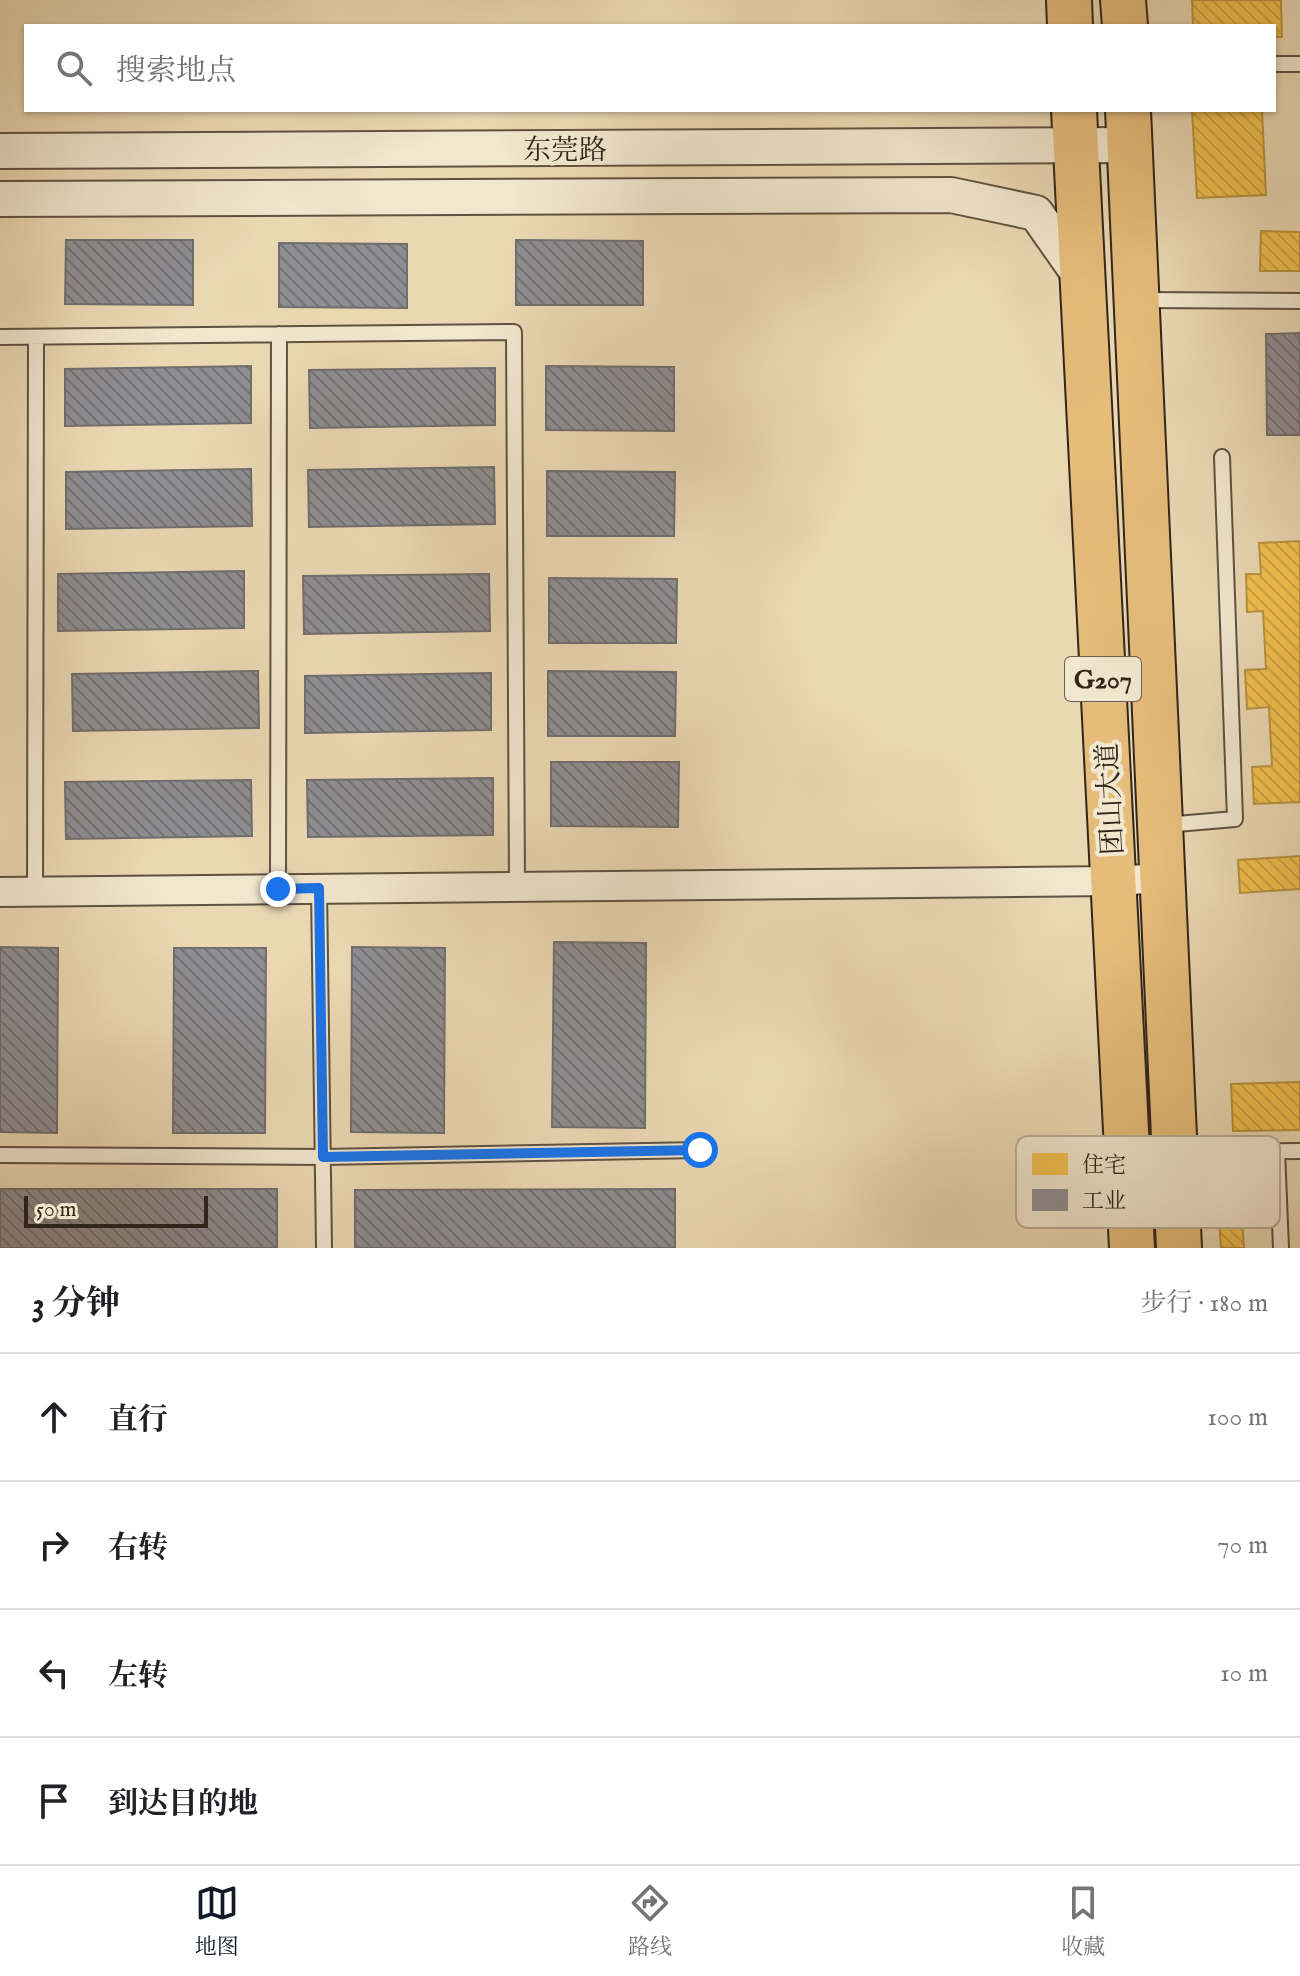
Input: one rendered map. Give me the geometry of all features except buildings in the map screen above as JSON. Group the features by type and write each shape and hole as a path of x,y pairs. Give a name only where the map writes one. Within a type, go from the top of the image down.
{"highway":[{"path":"1069,0 1070,24"},
{"path":"1123,0 1125,24"},
{"name":"团山大道","path":"1075,128 1126,1136"},
{"name":"团山大道","path":"1129,128 1174,1136"},
{"name":"团山大道","path":"1131,1228 1132,1248"},
{"name":"团山大道","path":"1178,1228 1179,1248"}],"street":[{"name":"东莞路","path":"0,151 1129,128"},
{"name":"东莞路","path":"0,199 951,195 1036,213 1083,280"},
{"path":"0,892 1163,878"}],"lane":[{"path":"1276,64 1300,64"},
{"path":"1137,300 1300,301"},
{"path":"0,337 514,332 517,886"},
{"path":"278,889 279,334"},
{"path":"35,891 36,337"},
{"path":"1160,825 1235,819 1222,457"},
{"path":"319,888 324,1248"},
{"path":"0,1155 323,1157 700,1150"},
{"path":"1280,1224 1281,1248"}],"route":[{"path":"278,889 319,888 323,1157 700,1150"}]}
